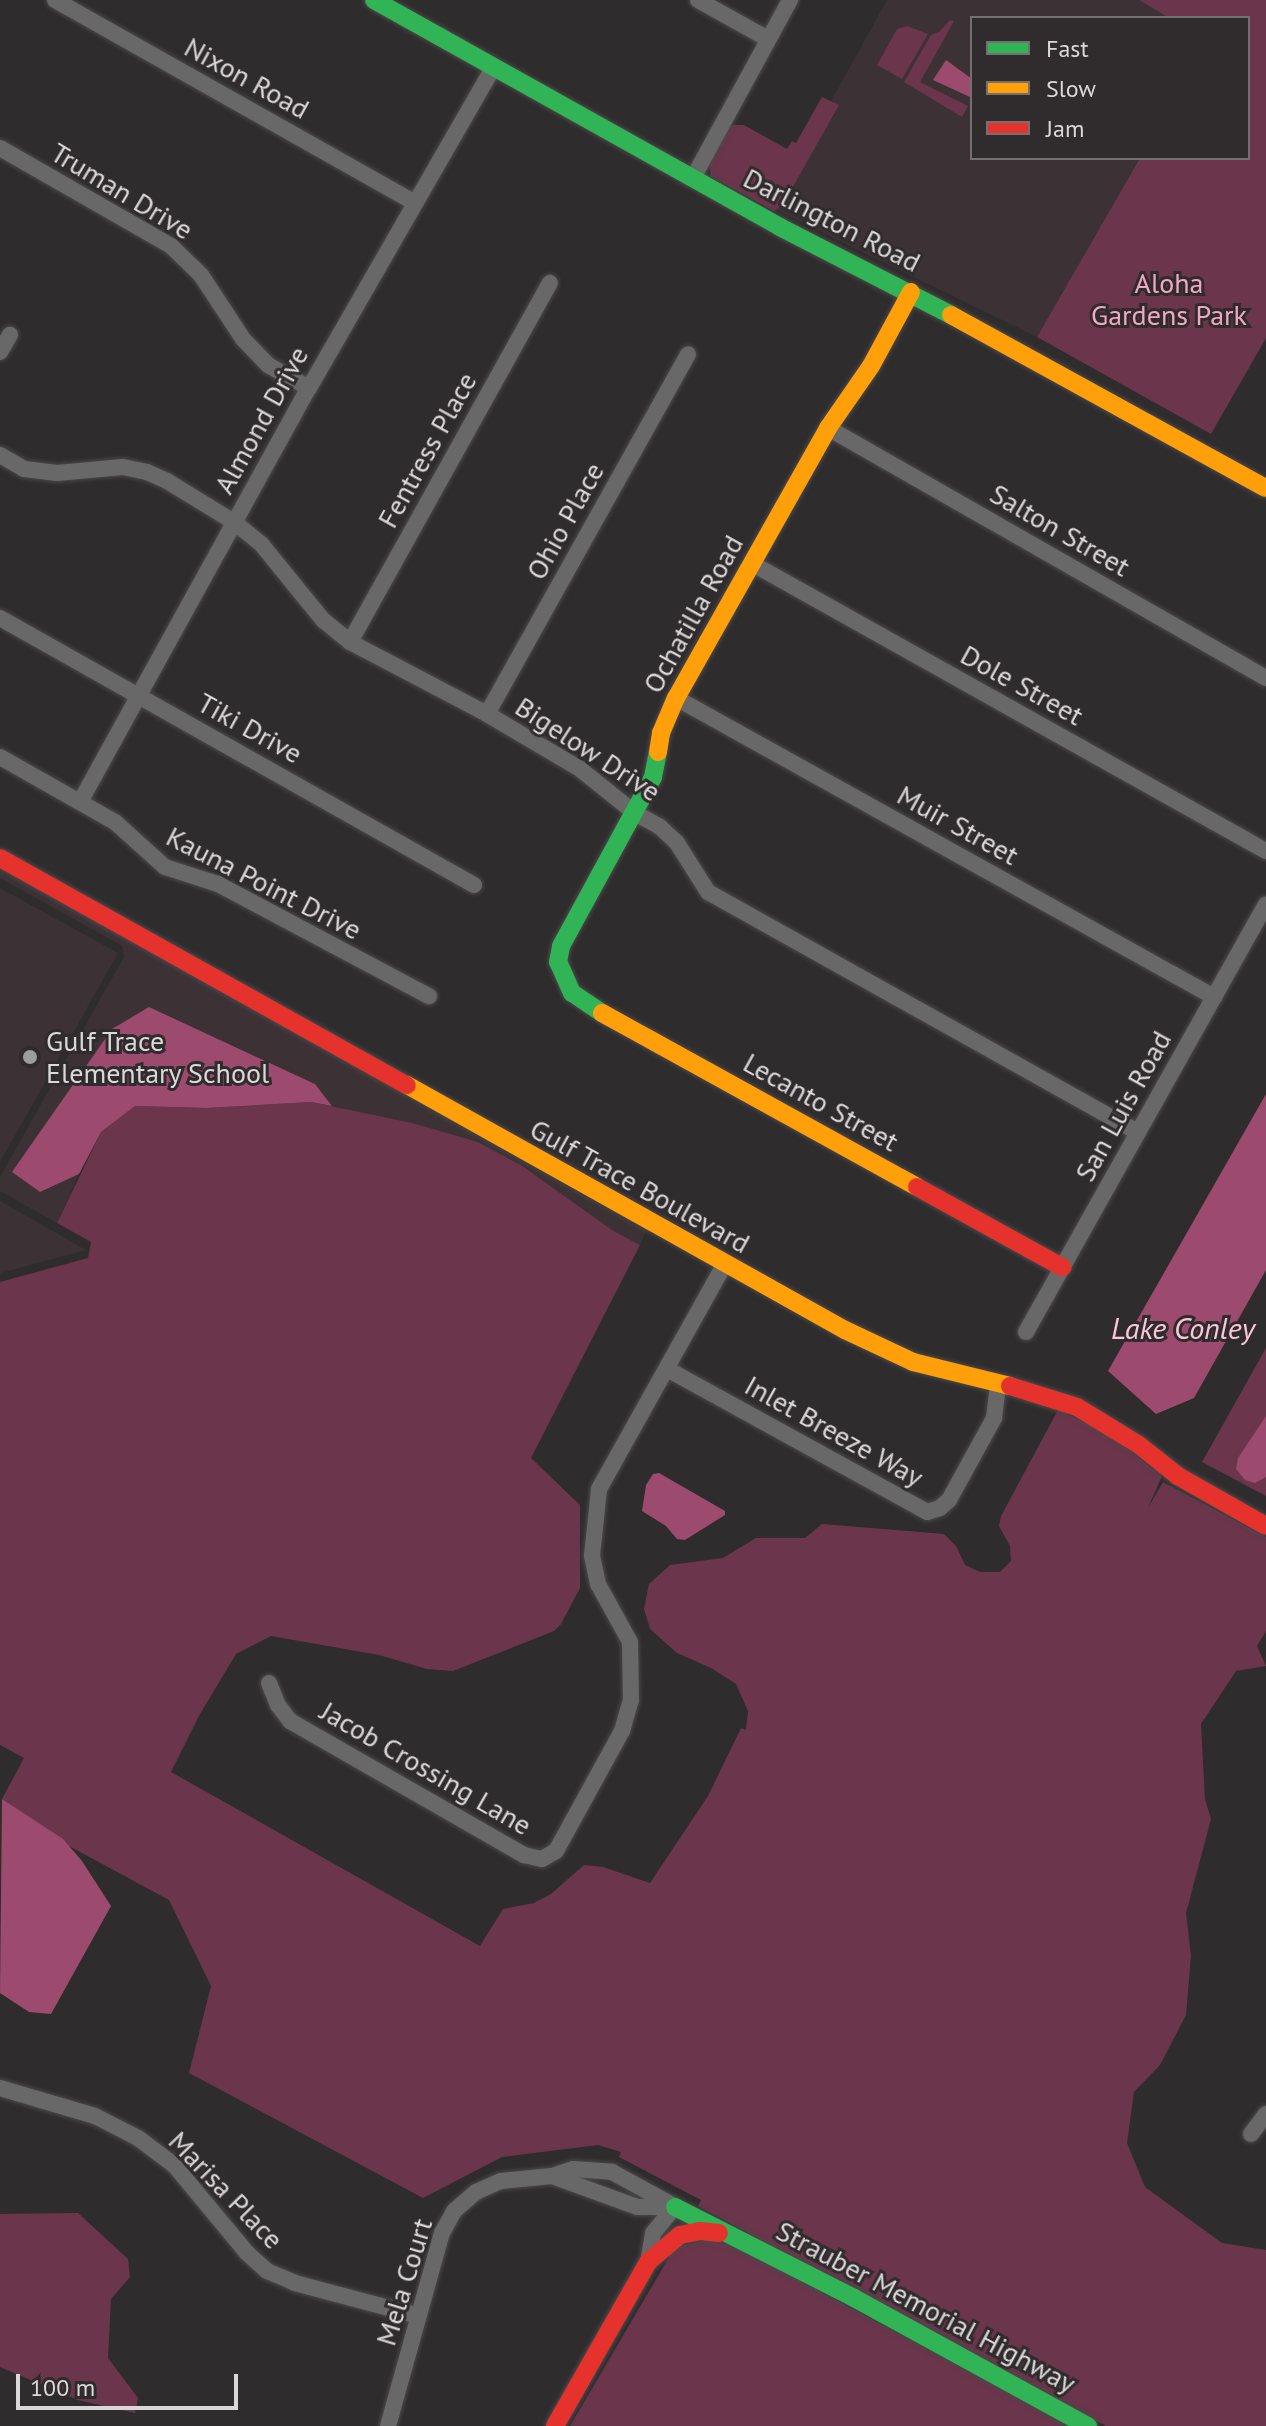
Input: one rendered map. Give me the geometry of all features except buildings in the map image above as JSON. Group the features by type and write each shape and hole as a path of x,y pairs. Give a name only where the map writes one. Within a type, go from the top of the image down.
{"street":[{"name":"Nixon Road","path":"55,0 414,202"},
{"name":"Darlington Road","path":"374,0 853,266 911,292 1266,488"},
{"path":"698,0 768,39"},
{"path":"693,178 790,0"},
{"name":"Almond Drive","path":"80,802 309,388 493,68"},
{"name":"Truman Drive","path":"0,148 171,246 201,275 243,339 260,357 309,388"},
{"name":"Fentress Place","path":"350,642 550,283"},
{"name":"Ochatilla Road","path":"563,976 558,962 561,946 653,777 661,733 676,698 828,428 871,366 911,292"},
{"path":"0,352 10,335"},
{"name":"Ohio Place","path":"487,714 688,354"},
{"name":"Salton Street","path":"828,428 1266,678"},
{"name":"Bigelow Drive","path":"0,455 24,469 57,473 123,467 147,472 234,522 262,545 323,620 350,642 487,714 580,769 635,813 669,835 708,892 725,904 1138,1132"},
{"name":"Dole Street","path":"753,564 1266,851"},
{"name":"Tiki Drive","path":"0,618 474,885"},
{"name":"Muir Street","path":"676,698 1214,997"},
{"name":"Kauna Point Drive","path":"0,757 115,822 165,867 218,884 429,996"},
{"name":"Gulf Trace Boulevard","path":"0,858 724,1265 879,1348 947,1373 1045,1395 1077,1407 1139,1445 1178,1476 1266,1526"},
{"name":"San Luis Road","path":"1026,1332 1266,905"},
{"name":"Lecanto Street","path":"563,976 572,993 585,1004 1062,1267"},
{"name":"Jacob Crossing Lane","path":"269,1683 278,1705 290,1721 524,1855 542,1859 556,1851 622,1731 631,1700 630,1642 598,1584 592,1556 599,1489 724,1265"},
{"name":"Inlet Breeze Way","path":"667,1369 927,1512 940,1508 949,1500 994,1418 998,1385"},
{"name":"Marisa Place","path":"0,2088 106,2120 149,2146 174,2165 247,2253 267,2271 295,2283 419,2316"},
{"path":"1251,2134 1266,2114"},
{"name":"Mela Court","path":"388,2426 442,2233 464,2201 501,2181 552,2176 573,2169 612,2172 675,2207"},
{"name":"Mela Court","path":"552,2176 637,2207 675,2207"},
{"path":"637,2207 653,2233 675,2207"},
{"name":"Strauber Memorial Highway","path":"675,2207 737,2237 1088,2426"},
{"name":"Strauber Memorial Highway","path":"555,2426 648,2262 670,2240 690,2231 711,2231 737,2237"},
{"name":"Strauber Memorial Highway","path":"648,2262 653,2233"}],"shaded area":[{"path":"887,0 1139,0 1166,16 970,16 970,160 1139,160 1037,337 772,208"},
{"path":"0,868 646,1231 640,1245 612,1230 521,1165 478,1142 332,1106 315,1084 149,1007 13,1172 40,1192 79,1174 57,1223 0,1191 0,1177 124,957 122,946 0,878"},
{"name":"Gulf Trace Elementary School","path":"0,888 118,953 0,1162"},
{"path":"0,1201 86,1250 0,1273"}],"green space":[{"name":"Aloha Gardens Park","path":"1139,0 1266,0 1266,338 1211,434 1037,337 1139,160 1250,160 1250,16 1166,16"},
{"path":"950,20 954,21 920,82 968,106 962,117 904,82 931,35 939,32"},
{"path":"907,26 928,34 902,79 877,65 897,29"},
{"path":"822,97 839,105 782,206 774,211 711,177 709,165 731,125 744,125 787,149 792,141 796,143"},
{"path":"311,1102 412,1123 478,1142 521,1165 612,1230 640,1245 531,1458 580,1505 580,1588 561,1624 554,1631 453,1671 427,1669 379,1655 271,1636 236,1654 200,1714 171,1772 480,1946 503,1909 534,1903 551,1894 584,1865 603,1867 650,1883 708,1796 741,1728 746,1730 748,1711 736,1684 711,1668 677,1653 650,1629 644,1609 649,1584 670,1565 723,1558 756,1538 805,1538 822,1524 944,1534 956,1546 965,1565 980,1572 1000,1572 1011,1561 1010,1546 999,1526 1001,1516 1058,1410 1107,1433 1162,1476 1148,1508 1163,1482 1266,1537 1266,1631 1257,1646 1266,1666 1236,1671 1201,1724 1205,1799 1211,1819 1186,1913 1191,1955 1186,2015 1160,2065 1134,2092 1127,2143 1145,2187 1222,2243 1266,2250 1266,2426 1106,2426 698,2206 701,2200 619,2157 621,2152 598,2145 502,2157 423,2198 189,2073 211,1986 169,1900 69,1846 2,1799 24,1758 0,1745 0,1282 88,1258 91,1242 57,1223 101,1132 135,1106 206,1108"},
{"path":"1266,1348 1266,1496 1202,1462"},
{"path":"78,2213 128,2259 130,2277 111,2299 108,2358 138,2398 135,2413 78,2400 0,2367 0,2214"},
{"path":"709,2239 734,2245 1070,2426 570,2426 675,2247"}],"water":[{"path":"946,60 970,78 970,97 933,80"},
{"path":"149,1007 315,1084 332,1106 311,1102 206,1108 135,1106 101,1132 79,1174 40,1192 12,1172 112,1029"},
{"name":"Lake Conley","path":"1266,1094 1266,1270 1194,1398 1156,1414 1108,1371"},
{"path":"1266,1416 1266,1477 1255,1483 1245,1480 1236,1469 1238,1458"},
{"path":"659,1473 725,1511 725,1515 685,1540 677,1539 666,1526 642,1511 646,1485 653,1474"},
{"path":"2,1799 63,1839 82,1861 111,1906 51,2014 29,2012 0,1993"}],"traffic: fast":[{"path":"374,0 780,227 951,315"},
{"path":"602,1013 572,993 558,962 561,946 653,777 658,752"},
{"path":"675,2207 854,2298 1088,2426"}],"traffic: slow":[{"path":"658,752 661,733 676,698 828,428 871,366 911,292"},
{"path":"951,315 1266,488"},
{"path":"602,1013 917,1187"},
{"path":"407,1085 845,1330 913,1362 1010,1386"}],"traffic: jam":[{"path":"0,858 407,1085"},
{"path":"917,1187 1062,1267"},
{"path":"1010,1386 1077,1407 1139,1445 1178,1476 1266,1526"},
{"path":"555,2426 648,2262 680,2235 700,2231 719,2233"}],"place":[{"name":"Gulf Trace Elementary School","path":"30,1057"}]}
